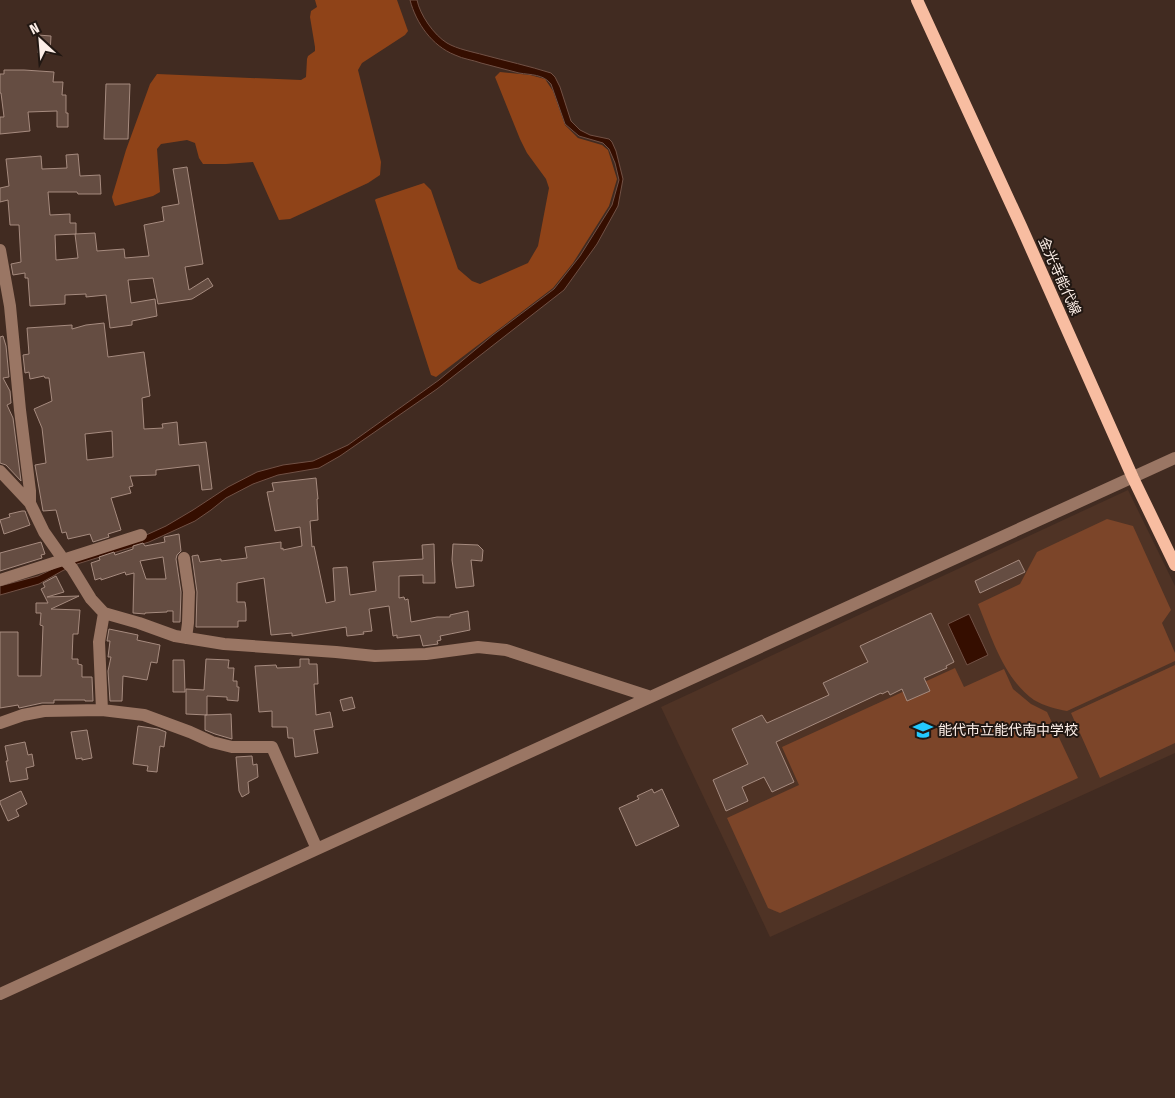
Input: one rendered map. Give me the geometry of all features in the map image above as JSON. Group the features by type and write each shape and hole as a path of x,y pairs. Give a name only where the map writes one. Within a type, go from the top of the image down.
{"main road":[{"name":"金光寺能代線","path":"917,0 1021,226 1133,478 1175,565"}],"street":[{"path":"0,250 10,306 30,503"},
{"path":"0,994 1175,458"},
{"path":"0,471 30,503 44,532 91,599 104,613 176,636 224,644 375,656 426,654 478,646 506,650 652,697"},
{"path":"0,580 67,564 141,535"},
{"path":"184,558 189,592 186,638"},
{"path":"102,710 98,642 104,613"},
{"path":"0,722 44,711 102,710 144,715 212,742 232,747 272,747 317,849"}],"shaded area":[{"path":"315,0 397,0 408,31 405,35 362,63 358,70 381,162 380,175 368,183 290,219 279,220 253,162 203,164 199,158 195,143 187,140 161,144 157,149 160,192 153,196 115,206 112,197 126,150 150,84 157,74 301,80 306,77 308,56 315,51 310,17 311,11 317,7"},
{"path":"410,0 417,0 428,24 437,35 451,45 551,73 560,87 571,121 580,130 590,135 609,139 612,142 623,179 618,206 597,244 564,290 437,389 340,456 319,468 278,475 253,484 226,498 195,521 149,542 77,564 39,584 0,595 0,586 38,576 61,565 144,536 166,526 228,487 257,472 283,465 313,461 348,445 439,380 493,335 554,289 580,256 612,205 619,180 609,149 603,143 579,136 565,124 551,84 544,78 461,58 439,46 426,33 416,17"},
{"path":"500,72 530,75 545,79 553,91 565,125 578,138 602,145 608,150 617,179 609,206 573,263 553,288 436,377 431,375 375,200 424,183 431,190 458,269 472,281 480,284 528,263 538,246 549,188 546,179 527,153 520,139 495,77"},
{"name":"能代市立能代南中学校","path":"1128,490 1175,586 1175,753 770,937 661,707"},
{"path":"1107,519 1133,526 1171,610 1162,623 1175,653 1175,661 1067,711 1050,707 1034,700 1014,681 1000,656 978,604 1020,584 1037,552"},
{"path":"969,614 988,655 967,665 948,624"},
{"path":"1175,665 1175,743 1100,778 1071,713"},
{"path":"955,668 964,687 1004,669 1013,689 1031,704 1047,712 1078,778 780,913 768,908 727,818 799,785 782,747"}],"building":[{"path":"38,35 51,36 50,53 38,53"},
{"path":"4,70 54,72 53,82 63,82 62,95 66,95 68,127 57,127 57,111 28,112 30,131 0,134 0,117 4,117 0,93 0,74 4,74"},
{"path":"106,84 130,84 128,139 104,139"},
{"path":"78,154 80,176 100,175 101,194 48,192 50,215 70,214 70,223 76,223 76,234 95,233 97,251 124,249 125,258 149,256 144,225 164,221 162,207 179,204 173,169 187,167 203,264 185,267 189,290 208,278 213,286 192,299 158,304 153,278 128,280 131,303 155,299 157,316 132,321 132,325 110,328 106,295 86,297 86,294 65,295 65,304 30,306 28,278 25,278 25,273 13,275 11,264 21,262 19,225 10,225 8,200 0,202 0,188 9,186 6,159 41,156 42,169 67,168 66,155","holes":["75,234 78,258 56,260 55,235"]},
{"path":"104,323 108,357 144,352 150,396 142,398 144,429 163,428 162,424 177,422 179,445 206,442 212,489 202,490 199,465 156,470 156,475 130,476 133,486 129,487 131,493 111,498 121,530 108,534 109,537 93,542 90,534 68,539 66,532 62,533 56,510 43,511 35,465 46,463 42,428 34,409 52,401 49,378 44,376 30,379 29,372 25,373 23,355 29,354 27,328 72,325 72,329","holes":["112,431 113,457 87,460 85,434"]},
{"path":"3,336 6,346 9,377 3,378 10,391 11,403 7,405 13,418 21,481 6,465 0,463 0,337"},
{"path":"316,478 318,520 310,521 312,547 314,546 326,603 335,601 333,568 347,567 350,595 376,591 373,562 423,559 422,545 434,544 435,583 423,583 423,575 399,576 399,598 404,597 405,600 408,599 411,622 437,617 450,617 450,615 468,611 470,630 440,636 441,640 437,641 438,644 423,646 420,635 397,638 397,635 393,636 389,606 369,609 372,631 363,632 364,634 347,636 346,627 292,636 292,633 271,635 264,578 237,583 237,602 245,602 246,609 246,621 238,621 238,627 196,627 197,592 192,556 198,555 200,562 221,559 221,561 247,558 245,547 281,542 281,549 283,548 283,550 302,546 300,527 275,531 267,492 274,491 272,483"},
{"path":"25,511 30,525 4,534 0,520 10,517 9,514"},
{"path":"179,534 181,551 176,559 181,592 180,622 173,622 173,611 145,614 133,613 134,573 126,575 125,572 101,580 101,578 95,580 91,563 100,560 99,557 114,552 115,555 133,549 133,546 143,543 145,546 165,542 164,537","holes":["163,557 166,579 146,579 140,561"]},
{"path":"41,542 45,554 41,555 42,558 0,571 0,553"},
{"path":"453,544 478,545 483,550 482,561 471,560 474,586 456,588 452,560"},
{"path":"1019,560 1025,572 980,593 975,581"},
{"path":"56,576 64,592 47,597 79,596 51,609 80,610 78,634 73,634 72,659 78,659 78,664 82,665 82,677 92,677 93,701 54,700 54,703 42,703 19,708 18,705 0,708 0,632 18,632 18,676 41,676 43,626 40,625 41,613 36,613 36,603 48,603 41,589 45,587 43,583"},
{"path":"931,613 954,662 946,666 947,668 924,678 930,691 907,701 902,689 890,695 888,691 881,693 776,742 794,782 772,792 764,777 742,787 748,801 726,811 713,780 748,764 732,729 762,715 767,723 829,695 823,683 868,662 860,646"},
{"path":"109,629 138,635 137,640 160,645 157,663 151,662 147,680 123,676 122,701 110,701 108,671 111,657 108,657 110,641 107,641"},
{"path":"206,659 229,660 228,668 234,668 233,681 237,681 237,687 239,687 238,701 227,700 227,697 207,696 207,715 186,714 186,689 204,690"},
{"path":"300,659 309,659 309,664 317,664 318,684 314,684 316,715 330,712 333,727 314,730 318,753 295,757 293,738 288,738 287,727 272,727 272,711 259,712 255,666 276,665 277,668 300,667"},
{"path":"173,660 184,660 185,692 173,692"},
{"path":"352,697 355,708 343,711 340,700"},
{"path":"231,714 232,739 205,730 205,715"},
{"path":"138,726 166,732 164,747 160,746 157,772 147,771 148,766 133,764"},
{"path":"87,730 92,758 76,759 71,732"},
{"path":"25,742 28,755 32,754 34,766 26,768 28,779 10,782 5,746"},
{"path":"252,756 253,765 257,764 258,777 248,782 249,793 242,797 239,791 236,757"},
{"path":"652,789 654,793 662,789 679,826 636,846 619,808 639,799 637,796"},
{"path":"21,791 27,804 16,810 19,816 8,821 0,801"}],"place":[{"name":"能代市立能代南中学校","path":"923,730"}]}
